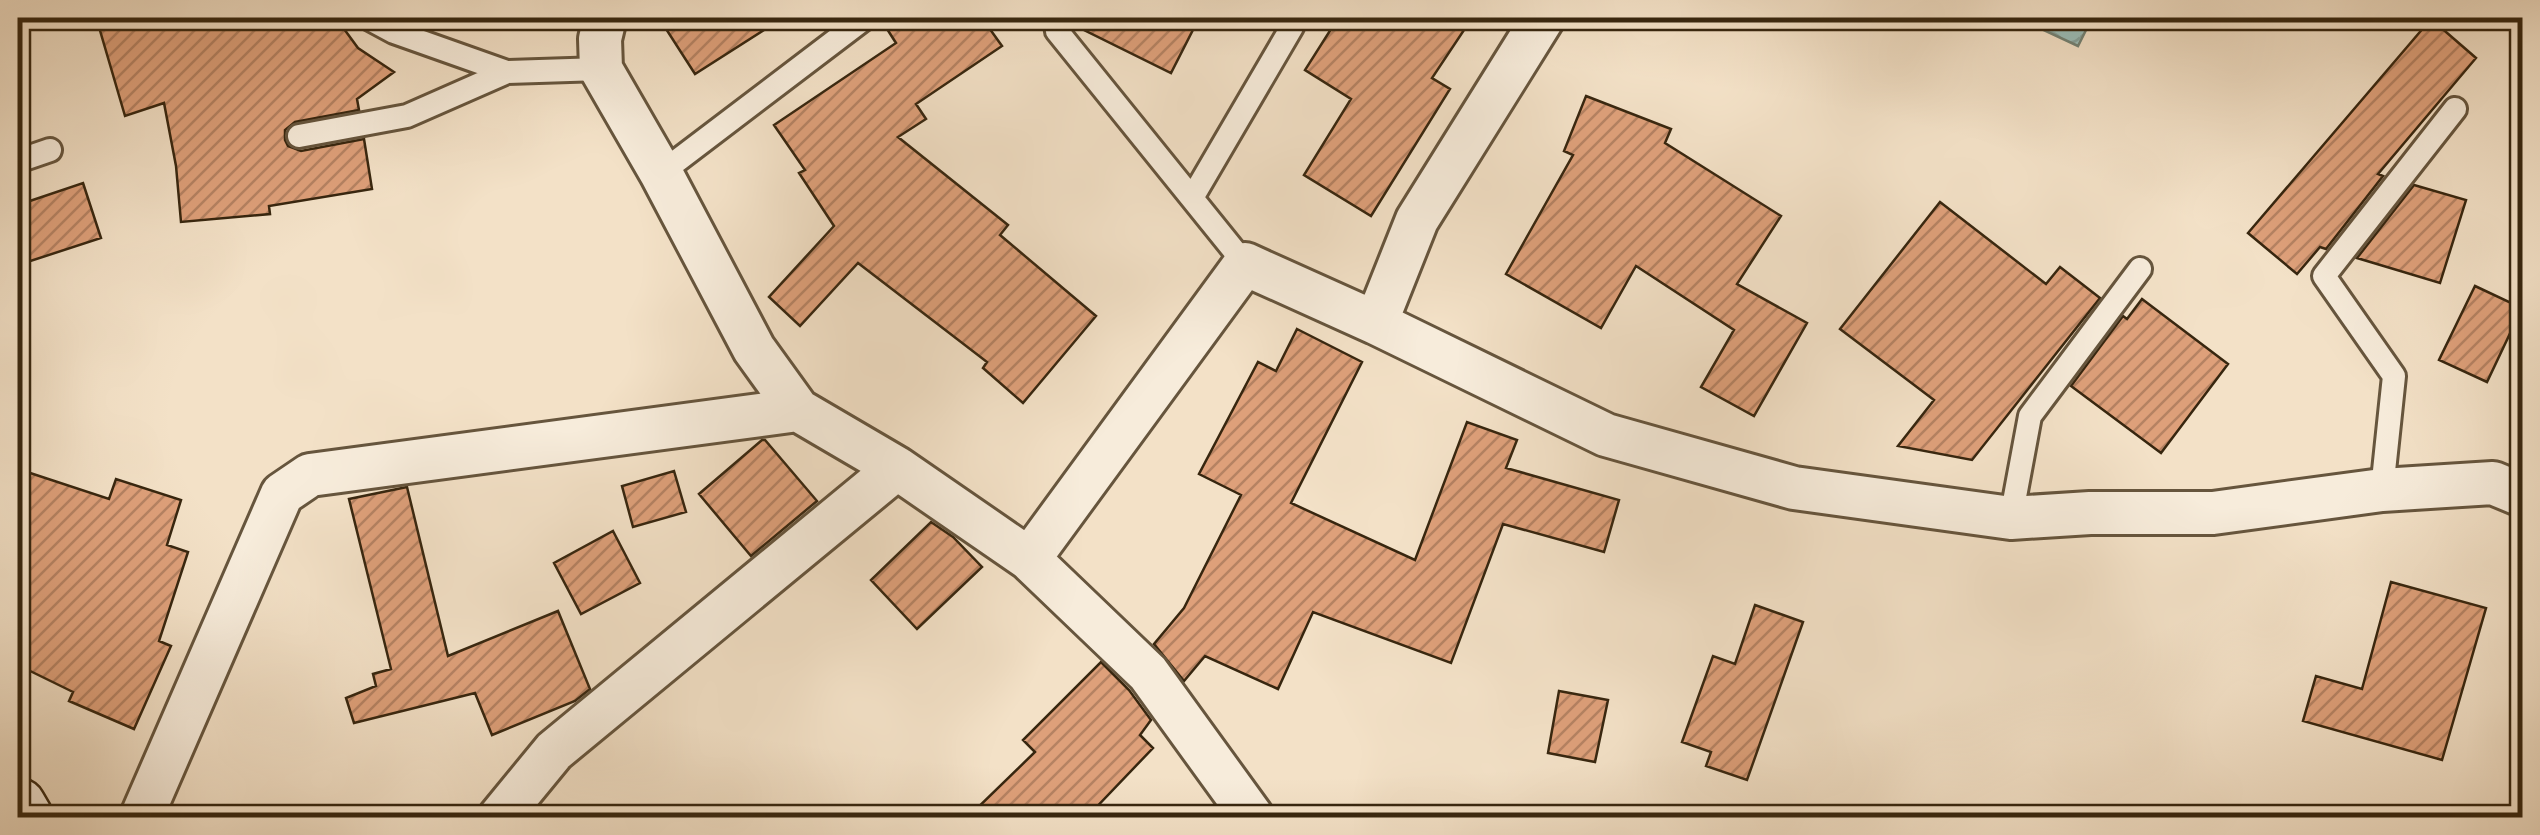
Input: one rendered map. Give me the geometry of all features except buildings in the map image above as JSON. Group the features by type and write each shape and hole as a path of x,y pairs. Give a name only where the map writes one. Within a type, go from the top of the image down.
{"street":[{"path":"605,18 600,39 602,70 754,350 798,410 896,468 1029,559 1148,673 1253,818"},
{"path":"1376,323 1417,220 1543,18"},
{"path":"1029,559 1245,264 1606,435 1794,488 2010,518 2090,513 2213,513 2382,490 2493,484 2522,495"},
{"path":"141,818 282,494 310,475 798,410"},
{"path":"498,818 554,752 896,468"},
{"path":"18,806 25,818"}],"lane":[{"path":"368,18 394,32 508,72 602,70"},
{"path":"661,173 865,18"},
{"path":"1063,18 1056,30 1245,264"},
{"path":"1192,198 1292,27"},
{"path":"299,136 408,116 508,72"},
{"path":"2382,490 2394,376 2324,276 2455,109"},
{"path":"18,161 50,150"},
{"path":"2010,518 2030,416 2140,269"}],"water":[{"path":"2018,18 2092,18 2078,46"}]}
